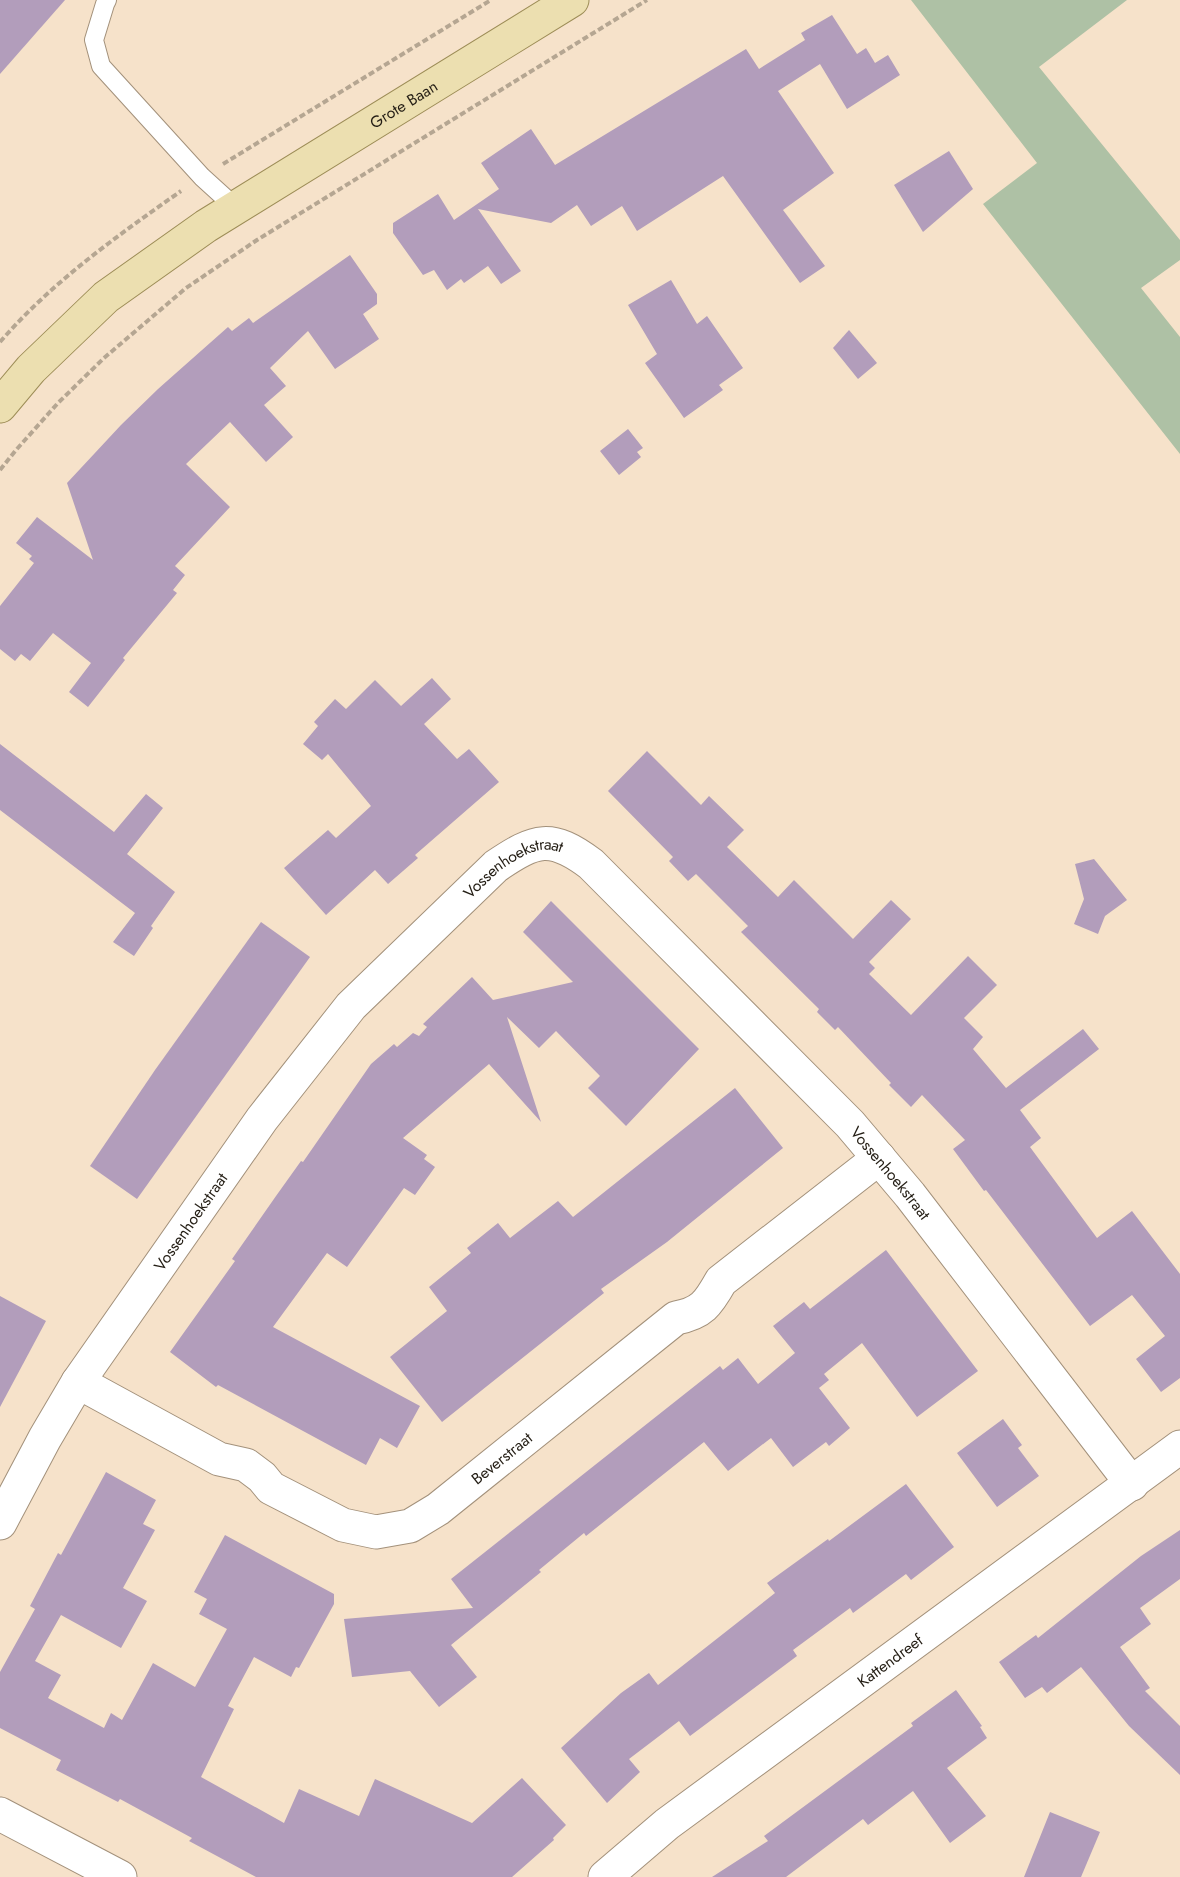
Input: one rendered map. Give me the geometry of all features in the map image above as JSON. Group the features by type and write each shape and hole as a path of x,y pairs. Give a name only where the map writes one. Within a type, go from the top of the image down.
{"main road":[{"name":"Grote Baan","path":"0,406 31,369 106,297 206,225 572,0"}],"street":[{"name":"Vossenhoekstraat","path":"0,1523 78,1382 262,1119 351,1006 496,866 523,848 548,842 574,851 591,864 850,1124 910,1195 1132,1484"},
{"name":"Beverstraat","path":"78,1382 219,1459 246,1465 262,1477 271,1488 343,1525 376,1532 410,1526 438,1509 676,1318 695,1314 711,1299 721,1281 879,1158"},
{"name":"Kattendreef","path":"605,1877 667,1824 1180,1448"},
{"path":"0,1814 120,1877"}],"lane":[{"path":"108,0 94,40 101,66 202,177 235,207"}],"path":[{"path":"0,342 66,276 126,230 202,177 491,0"},
{"path":"0,470 51,411 104,357 186,288 257,240 647,0"}],"green space":[{"path":"911,0 1127,0 1039,67 1180,240 1180,260 1141,288 1180,337 1180,454 983,204 1037,163"}],"building":[{"path":"0,0 65,0 0,74"},
{"path":"832,15 857,54 866,48 875,63 888,55 900,75 847,109 820,64 778,91 834,173 783,210 825,266 800,283 723,176 637,231 622,206 591,226 577,205 551,223 478,209 521,271 501,284 488,266 464,283 461,279 447,290 434,270 423,275 393,233 393,223 438,194 454,220 499,189 481,163 531,129 555,165 746,49 759,69 805,40 801,33"},
{"path":"949,151 973,189 923,232 894,185"},
{"path":"350,255 377,294 377,304 363,314 379,339 335,369 308,331 270,368 286,386 264,405 293,437 266,462 230,422 186,464 230,507 175,566 185,575 173,590 177,593 123,658 125,660 88,707 69,692 91,663 53,633 30,661 21,654 15,661 0,649 0,606 34,563 29,559 32,556 16,543 37,517 93,560 67,483 158,389 228,327 232,331 249,318 253,323"},
{"path":"671,280 697,324 707,316 743,368 719,385 723,390 684,418 645,363 657,354 628,305"},
{"path":"849,330 877,363 858,379 833,348"},
{"path":"628,429 643,448 637,452 641,457 619,475 600,451"},
{"path":"432,678 451,699 424,724 457,759 469,749 499,782 415,855 418,858 388,884 375,870 326,915 284,868 328,830 336,838 371,806 328,754 322,760 303,744 318,726 314,722 335,699 346,709 375,680 401,706"},
{"path":"0,744 114,832 146,794 163,808 127,854 175,892 151,926 153,928 134,956 113,942 135,913 0,810"},
{"path":"647,751 701,805 709,796 744,830 727,847 778,897 794,880 853,939 891,900 911,919 869,962 875,968 869,974 911,1015 968,956 997,985 964,1018 983,1037 973,1049 1006,1088 1083,1029 1099,1049 1020,1110 1041,1138 1030,1147 1097,1238 1132,1211 1180,1274 1180,1378 1161,1392 1136,1359 1165,1336 1132,1295 1090,1326 953,1149 965,1140 922,1095 911,1107 838,1027 835,1030 817,1012 819,1009 741,932 748,926 696,874 688,881 669,861 673,857 608,791"},
{"path":"1094,859 1127,900 1105,916 1098,934 1074,924 1084,899 1075,864"},
{"path":"551,901 699,1049 626,1126 588,1088 600,1076 556,1031 539,1048 507,1017 541,1122 489,1064 403,1138 427,1155 424,1159 435,1167 415,1195 404,1188 347,1267 327,1253 273,1327 420,1406 397,1448 380,1438 366,1465 218,1385 216,1387 170,1352 235,1261 232,1259 371,1064 394,1044 397,1047 413,1033 419,1036 427,1027 423,1024 472,977 493,1000 573,982 523,932"},
{"path":"261,922 310,957 137,1199 90,1166 155,1070"},
{"path":"735,1088 783,1148 667,1242 601,1289 604,1293 442,1422 390,1357 447,1311 429,1287 471,1253 467,1248 498,1223 510,1238 558,1201 573,1217"},
{"path":"886,1250 978,1371 917,1417 862,1343 824,1374 829,1380 819,1388 850,1428 829,1446 826,1442 793,1467 771,1438 728,1471 704,1442 586,1536 584,1533 539,1570 541,1572 451,1645 477,1677 439,1707 410,1671 352,1677 344,1619 473,1608 451,1579 720,1366 723,1370 738,1358 758,1384 795,1353 773,1326 804,1302 810,1309"},
{"path":"0,1296 46,1321 0,1407"},
{"path":"1003,1419 1022,1445 1018,1448 1039,1476 997,1507 957,1453"},
{"path":"106,1472 156,1500 143,1524 155,1530 123,1588 147,1601 121,1648 61,1615 35,1661 61,1675 48,1698 104,1728 111,1713 122,1720 153,1663 195,1687 227,1629 199,1614 207,1599 194,1592 225,1535 334,1594 334,1604 299,1668 296,1667 291,1677 254,1657 228,1706 234,1709 201,1777 284,1823 299,1789 359,1816 375,1779 472,1823 522,1778 566,1825 553,1838 554,1840 512,1877 256,1877 189,1841 192,1838 120,1799 118,1802 56,1770 61,1760 0,1728 0,1672 35,1609 30,1606 58,1553 61,1555"},
{"path":"906,1484 954,1547 911,1580 906,1574 853,1613 850,1608 793,1650 797,1656 690,1736 679,1721 629,1759 640,1772 607,1803 561,1748 621,1693 649,1673 658,1685 775,1593 767,1583"},
{"path":"1180,1530 1180,1579 1140,1608 1151,1624 1120,1647 1150,1688 1145,1691 1180,1726 1180,1775 1129,1726 1081,1667 1047,1693 1042,1687 1025,1698 999,1662 1036,1635 1038,1638 1141,1556"},
{"path":"956,1690 982,1726 980,1727 987,1738 947,1768 986,1816 950,1843 913,1791 868,1825 863,1819 786,1877 712,1877 768,1841 764,1836 913,1726 911,1723"},
{"path":"1050,1812 1100,1832 1081,1877 1024,1877"}]}
